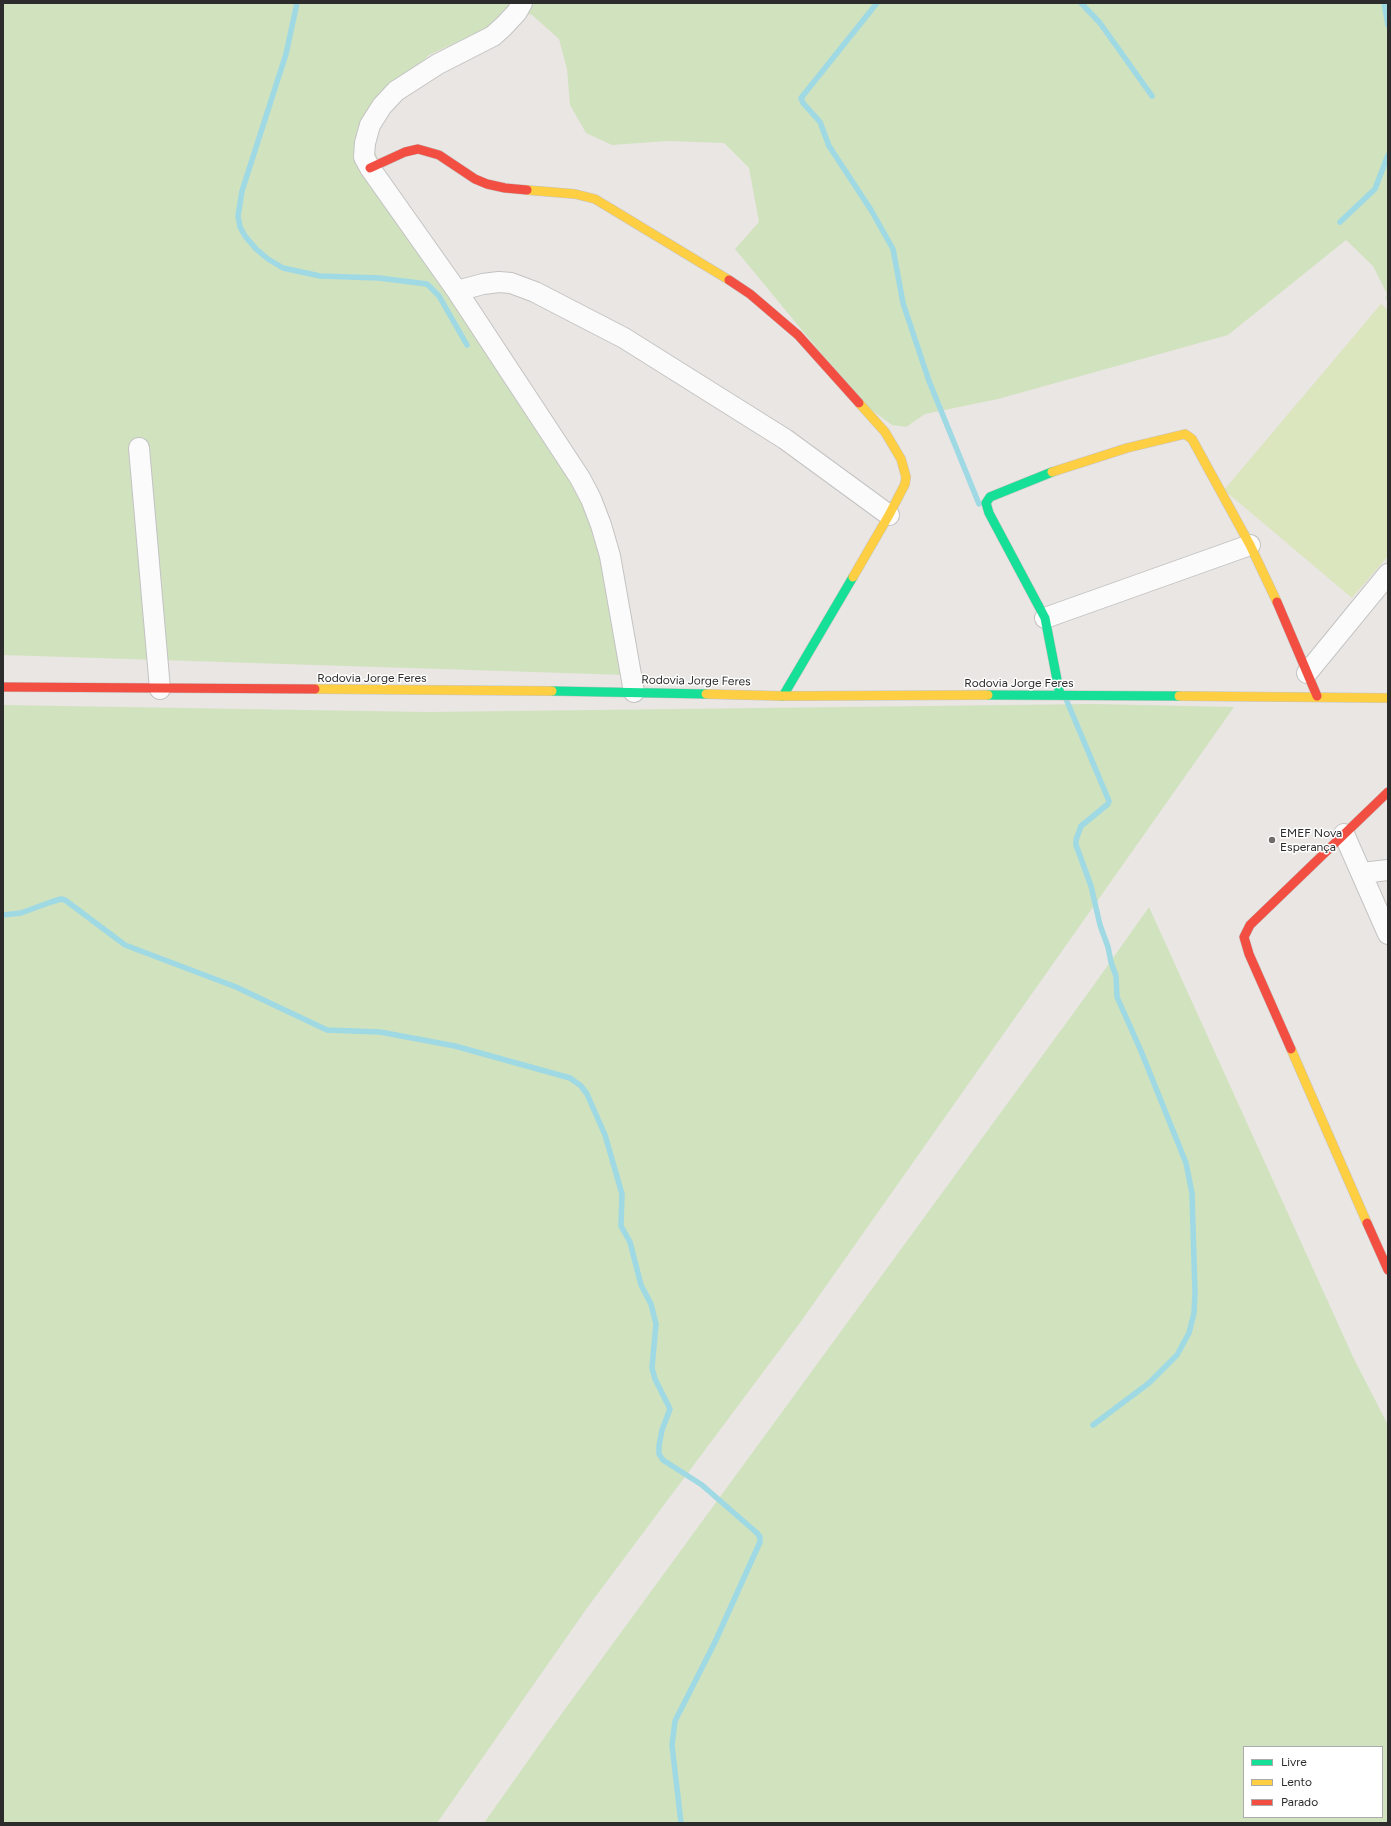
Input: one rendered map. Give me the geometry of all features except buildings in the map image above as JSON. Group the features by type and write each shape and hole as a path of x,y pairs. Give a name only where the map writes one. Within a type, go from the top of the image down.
{"street":[{"path":"522,3 513,16 493,36 413,79 396,91 382,106 370,125 365,142 364,157 370,168 457,292 576,471 591,499 601,525 610,556 634,692"},
{"path":"370,168 405,152 418,150 439,155 475,179 487,184 505,188 587,196 603,203 750,294 798,335 885,432 901,459 906,477 906,484 783,696"},
{"path":"457,292 483,284 499,282 512,284 535,292 624,338 785,439 889,515"},
{"path":"1060,695 1045,618 989,513 986,503 990,498 1000,492 1038,476 1127,448 1185,434 1192,439 1250,545 1317,696"},
{"path":"139,448 160,689"},
{"path":"1045,618 1250,545"},
{"path":"1307,673 1388,574"},
{"name":"Rodovia Jorge Feres","path":"3,687 634,692 783,696 1060,695 1317,696 1388,698"},
{"path":"1388,792 1250,925 1244,937 1245,944 1388,1270"},
{"path":"1344,834 1388,934"},
{"path":"1362,873 1388,870"}],"green space":[{"path":"3,3 1388,3 1388,301 1385,298 1387,294 1373,266 1346,240 1228,335 998,399 925,414 906,427 892,425 862,403 735,249 759,222 749,168 724,143 667,141 612,145 586,133 570,105 567,69 559,39 531,14 487,28 429,55 399,84 378,115 375,152 385,177 585,493 627,675 3,655"},
{"path":"1381,304 1388,310 1388,556 1352,598 1224,490"},
{"path":"1093,704 1234,707 802,1320 587,1608 437,1823 3,1823 3,705 427,712"},
{"path":"1149,907 1354,1359 1388,1425 1388,1823 484,1823 549,1731 1091,989"}],"waterway":[{"path":"297,3 286,54 242,191 238,216 240,227 245,236 256,249 268,259 283,268 320,276 379,278 427,284 439,296 467,345"},
{"path":"877,3 801,98 803,103 820,122 829,146 871,210 893,249 903,303 929,381 979,504"},
{"path":"1081,3 1100,23 1152,96"},
{"path":"1384,3 1388,25"},
{"path":"1340,222 1375,189 1388,155"},
{"path":"1066,699 1109,801 1108,804 1081,826 1076,840 1076,845 1091,886 1100,925 1116,976 1117,997 1141,1051 1186,1163 1192,1193 1195,1293 1194,1313 1189,1333 1177,1355 1149,1383 1093,1425"},
{"path":"3,915 21,913 61,899 65,900 125,945 236,987 327,1030 380,1032 455,1046 570,1078 581,1086 587,1094 605,1135 622,1194 621,1226 630,1242 641,1285 651,1304 656,1324 652,1368 655,1379 670,1409 662,1430 659,1454 663,1460 702,1485 760,1537 760,1542 715,1642 675,1721 672,1745 681,1823"}],"traffic: fast":[{"path":"1052,472 990,497 986,503 989,513 1045,618 1060,695"},
{"path":"783,696 853,577"},
{"path":"552,691 706,694"},
{"path":"988,695 1179,696"}],"traffic: slow":[{"path":"527,190 575,194 595,199 729,280"},
{"path":"853,577 889,515 905,484 906,477 901,459 885,432 859,403"},
{"path":"1052,472 1127,448 1185,434 1192,439 1250,545 1277,602"},
{"path":"315,689 552,691"},
{"path":"706,694 783,696 988,695"},
{"path":"1179,696 1388,698"},
{"path":"1291,1049 1367,1223"}],"traffic: jam":[{"path":"370,168 405,152 418,149 439,155 475,179 487,184 505,188 527,190"},
{"path":"729,280 750,294 798,335 859,403"},
{"path":"1277,602 1317,696"},
{"path":"3,687 315,689"},
{"path":"1291,1049 1249,954 1244,937 1250,925 1388,792"},
{"path":"1367,1223 1388,1270"}],"place":[{"name":"EMEF Nova Esperança","path":"1272,840"}]}
